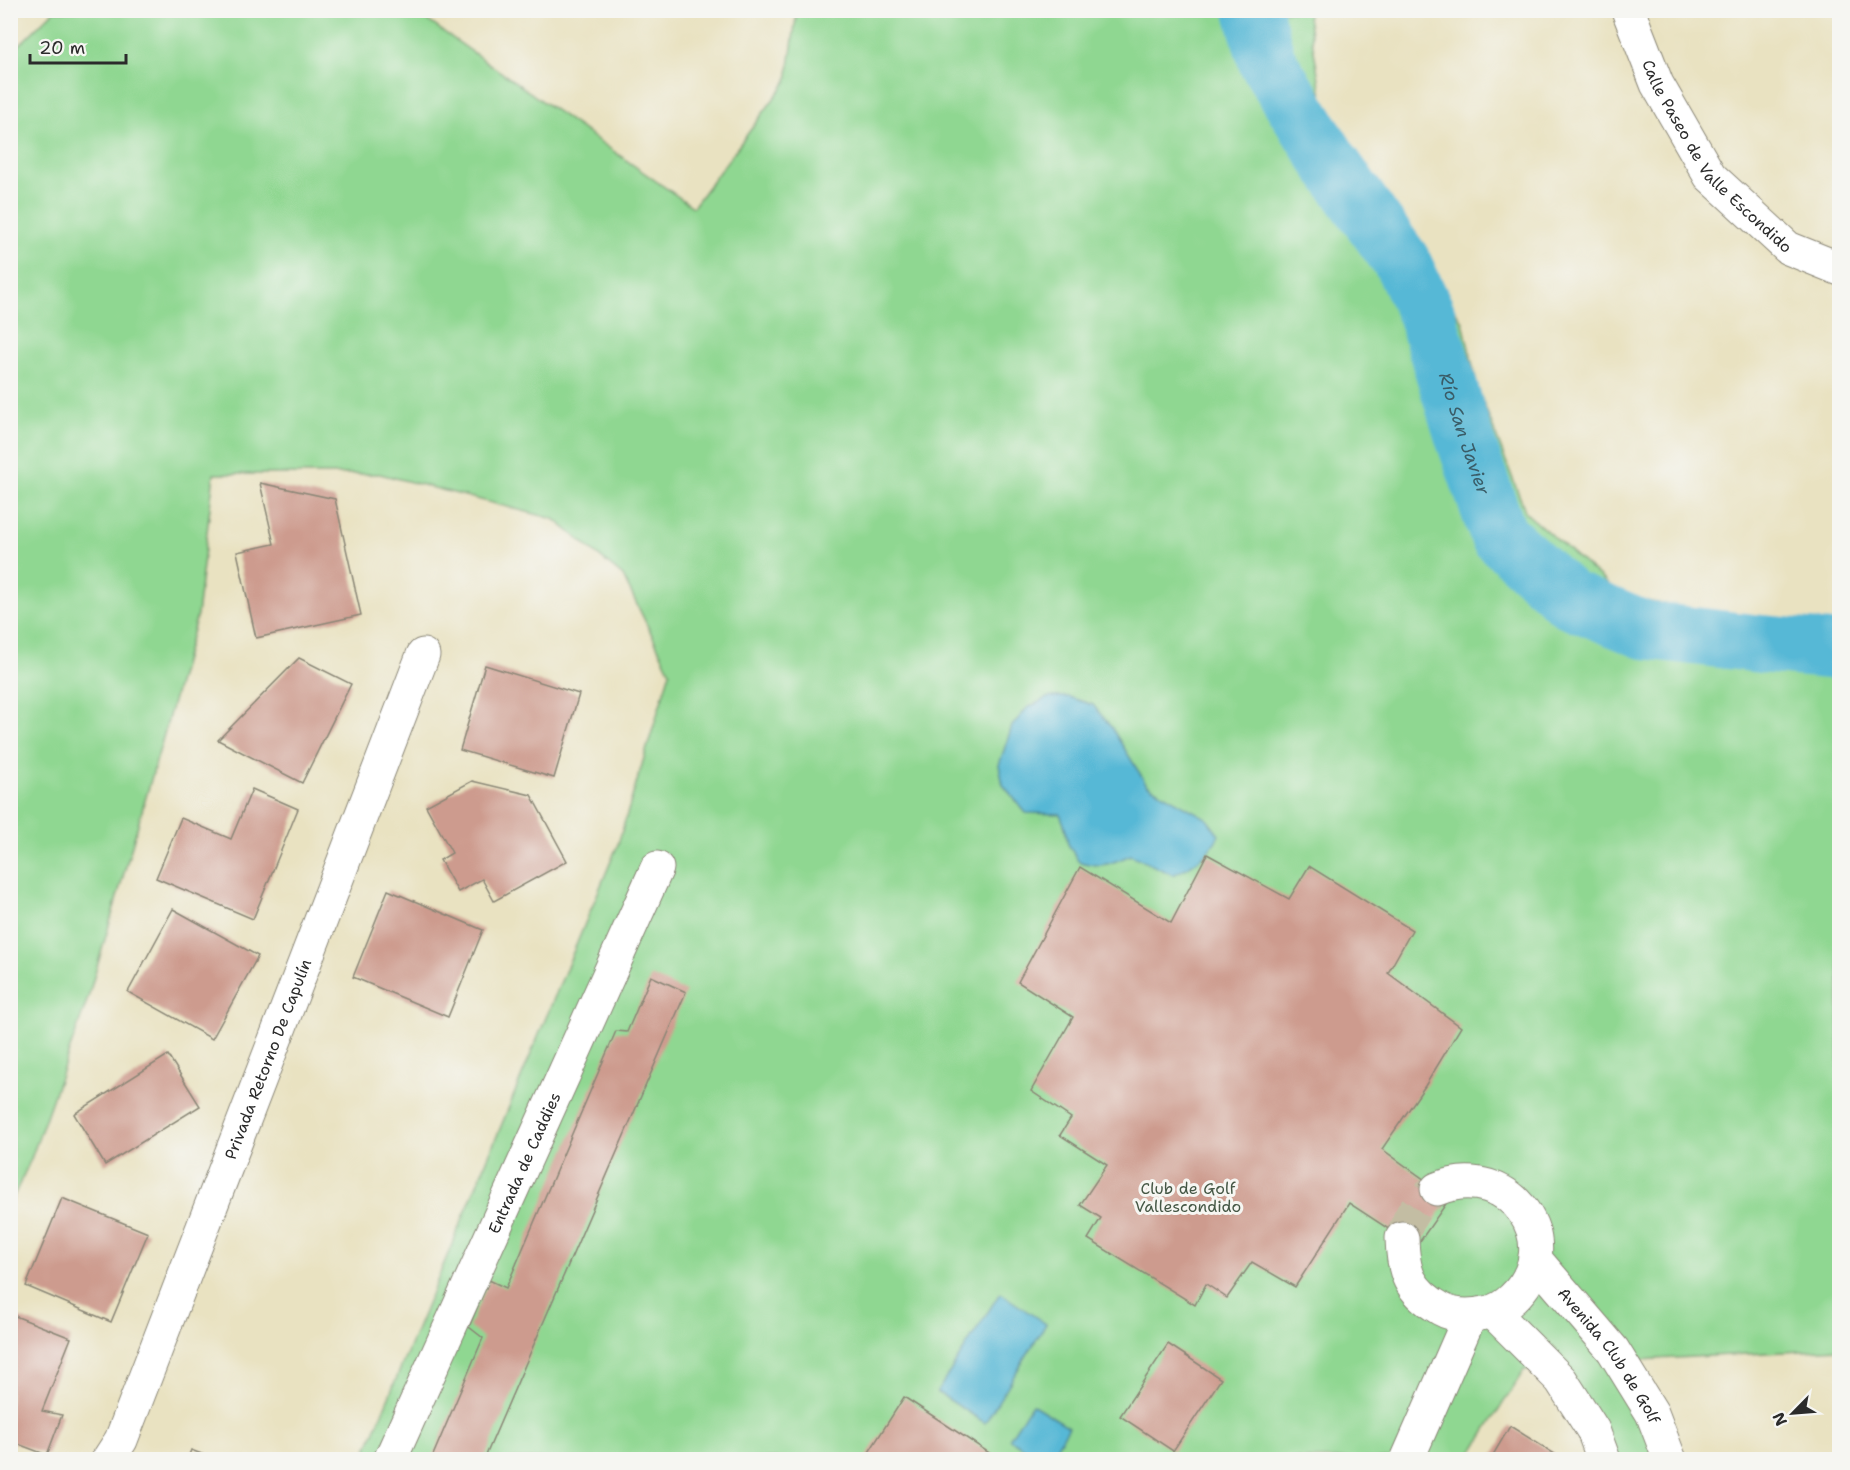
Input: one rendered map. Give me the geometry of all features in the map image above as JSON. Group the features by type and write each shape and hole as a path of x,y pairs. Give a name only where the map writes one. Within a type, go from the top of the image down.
{"street":[{"name":"Calle Paseo de Valle Escondido","path":"1628,10 1657,84 1710,176 1788,249 1839,269"},
{"name":"Privada Retorno De Capulín","path":"108,1460 121,1440 423,655"},
{"name":"Entrada de Caddies","path":"390,1460 657,868"},
{"path":"1402,1238 1402,1262 1411,1284 1427,1301 1447,1312 1481,1314 1508,1303 1521,1291 1530,1276 1535,1259 1534,1236 1526,1214 1510,1196 1490,1185 1466,1181 1447,1184 1437,1189"},
{"name":"Avenida Club de Golf","path":"1535,1259 1613,1350 1652,1413 1670,1460"},
{"path":"1407,1460 1481,1314"},
{"path":"1481,1314 1561,1380 1593,1430 1604,1460"}],"green space":[{"name":"Club de Golf Vallescondido","path":"54,11 414,11 693,207 787,81 797,11 1307,11 1324,108 1402,236 1463,322 1478,389 1526,513 1623,597 1790,626 1839,626 1839,1349 1621,1361 1670,1459 1604,1459 1548,1367 1524,1370 1468,1459 363,1459 618,844 670,672 623,576 554,519 380,474 214,474 197,615 161,745 88,998 31,1159 11,1202 10,54"}],"water":[{"path":"1049,697 1069,697 1093,705 1111,727 1147,785 1206,818 1219,835 1205,854 1173,875 1131,855 1117,861 1093,865 1078,861 1068,844 1060,814 1026,813 1003,785 999,765 1012,726 1027,708"},
{"path":"1000,1293 1046,1324 985,1423 937,1392"},
{"path":"1032,1404 1069,1427 1049,1459 1042,1459 1009,1439"}],"building":[{"path":"260,483 335,499 361,615 256,638 237,552 274,544"},
{"path":"299,658 351,684 302,783 218,740"},
{"path":"485,665 579,694 554,778 460,750"},
{"path":"472,781 531,795 567,861 494,901 482,879 458,892 440,860 452,853 426,806"},
{"path":"252,789 298,809 253,919 156,878 181,818 231,839"},
{"path":"1207,854 1289,899 1309,866 1412,930 1388,973 1461,1027 1425,1086 1382,1149 1450,1198 1416,1247 1349,1203 1295,1287 1252,1262 1227,1298 1206,1284 1195,1305 1088,1239 1101,1218 1080,1205 1107,1165 1060,1135 1071,1118 1031,1091 1073,1017 1018,982 1080,867 1171,923"},
{"path":"388,890 483,930 448,1017 353,977"},
{"path":"173,909 258,956 212,1039 128,992"},
{"path":"651,976 686,992 484,1460 431,1460 483,1338 469,1327 489,1280 506,1288 616,1031 627,1032"},
{"path":"168,1055 200,1106 105,1165 74,1114"},
{"path":"62,1198 148,1233 111,1322 26,1286"},
{"path":"10,1314 71,1338 42,1411 62,1415 47,1455 10,1441"},
{"path":"1168,1344 1221,1379 1173,1451 1120,1416"},
{"path":"904,1397 1000,1460 864,1460"},
{"path":"1510,1426 1558,1456 1560,1460 1490,1460"},
{"path":"191,1450 215,1459 215,1460 187,1460"}],"waterway":[{"name":"Río San Javier","path":"1253,10 1267,61 1331,163 1402,262 1426,313 1464,437 1499,536 1569,599 1644,630 1840,651"}],"tunnel":[{"path":"1402,1238 1414,1210 1437,1189"}]}
